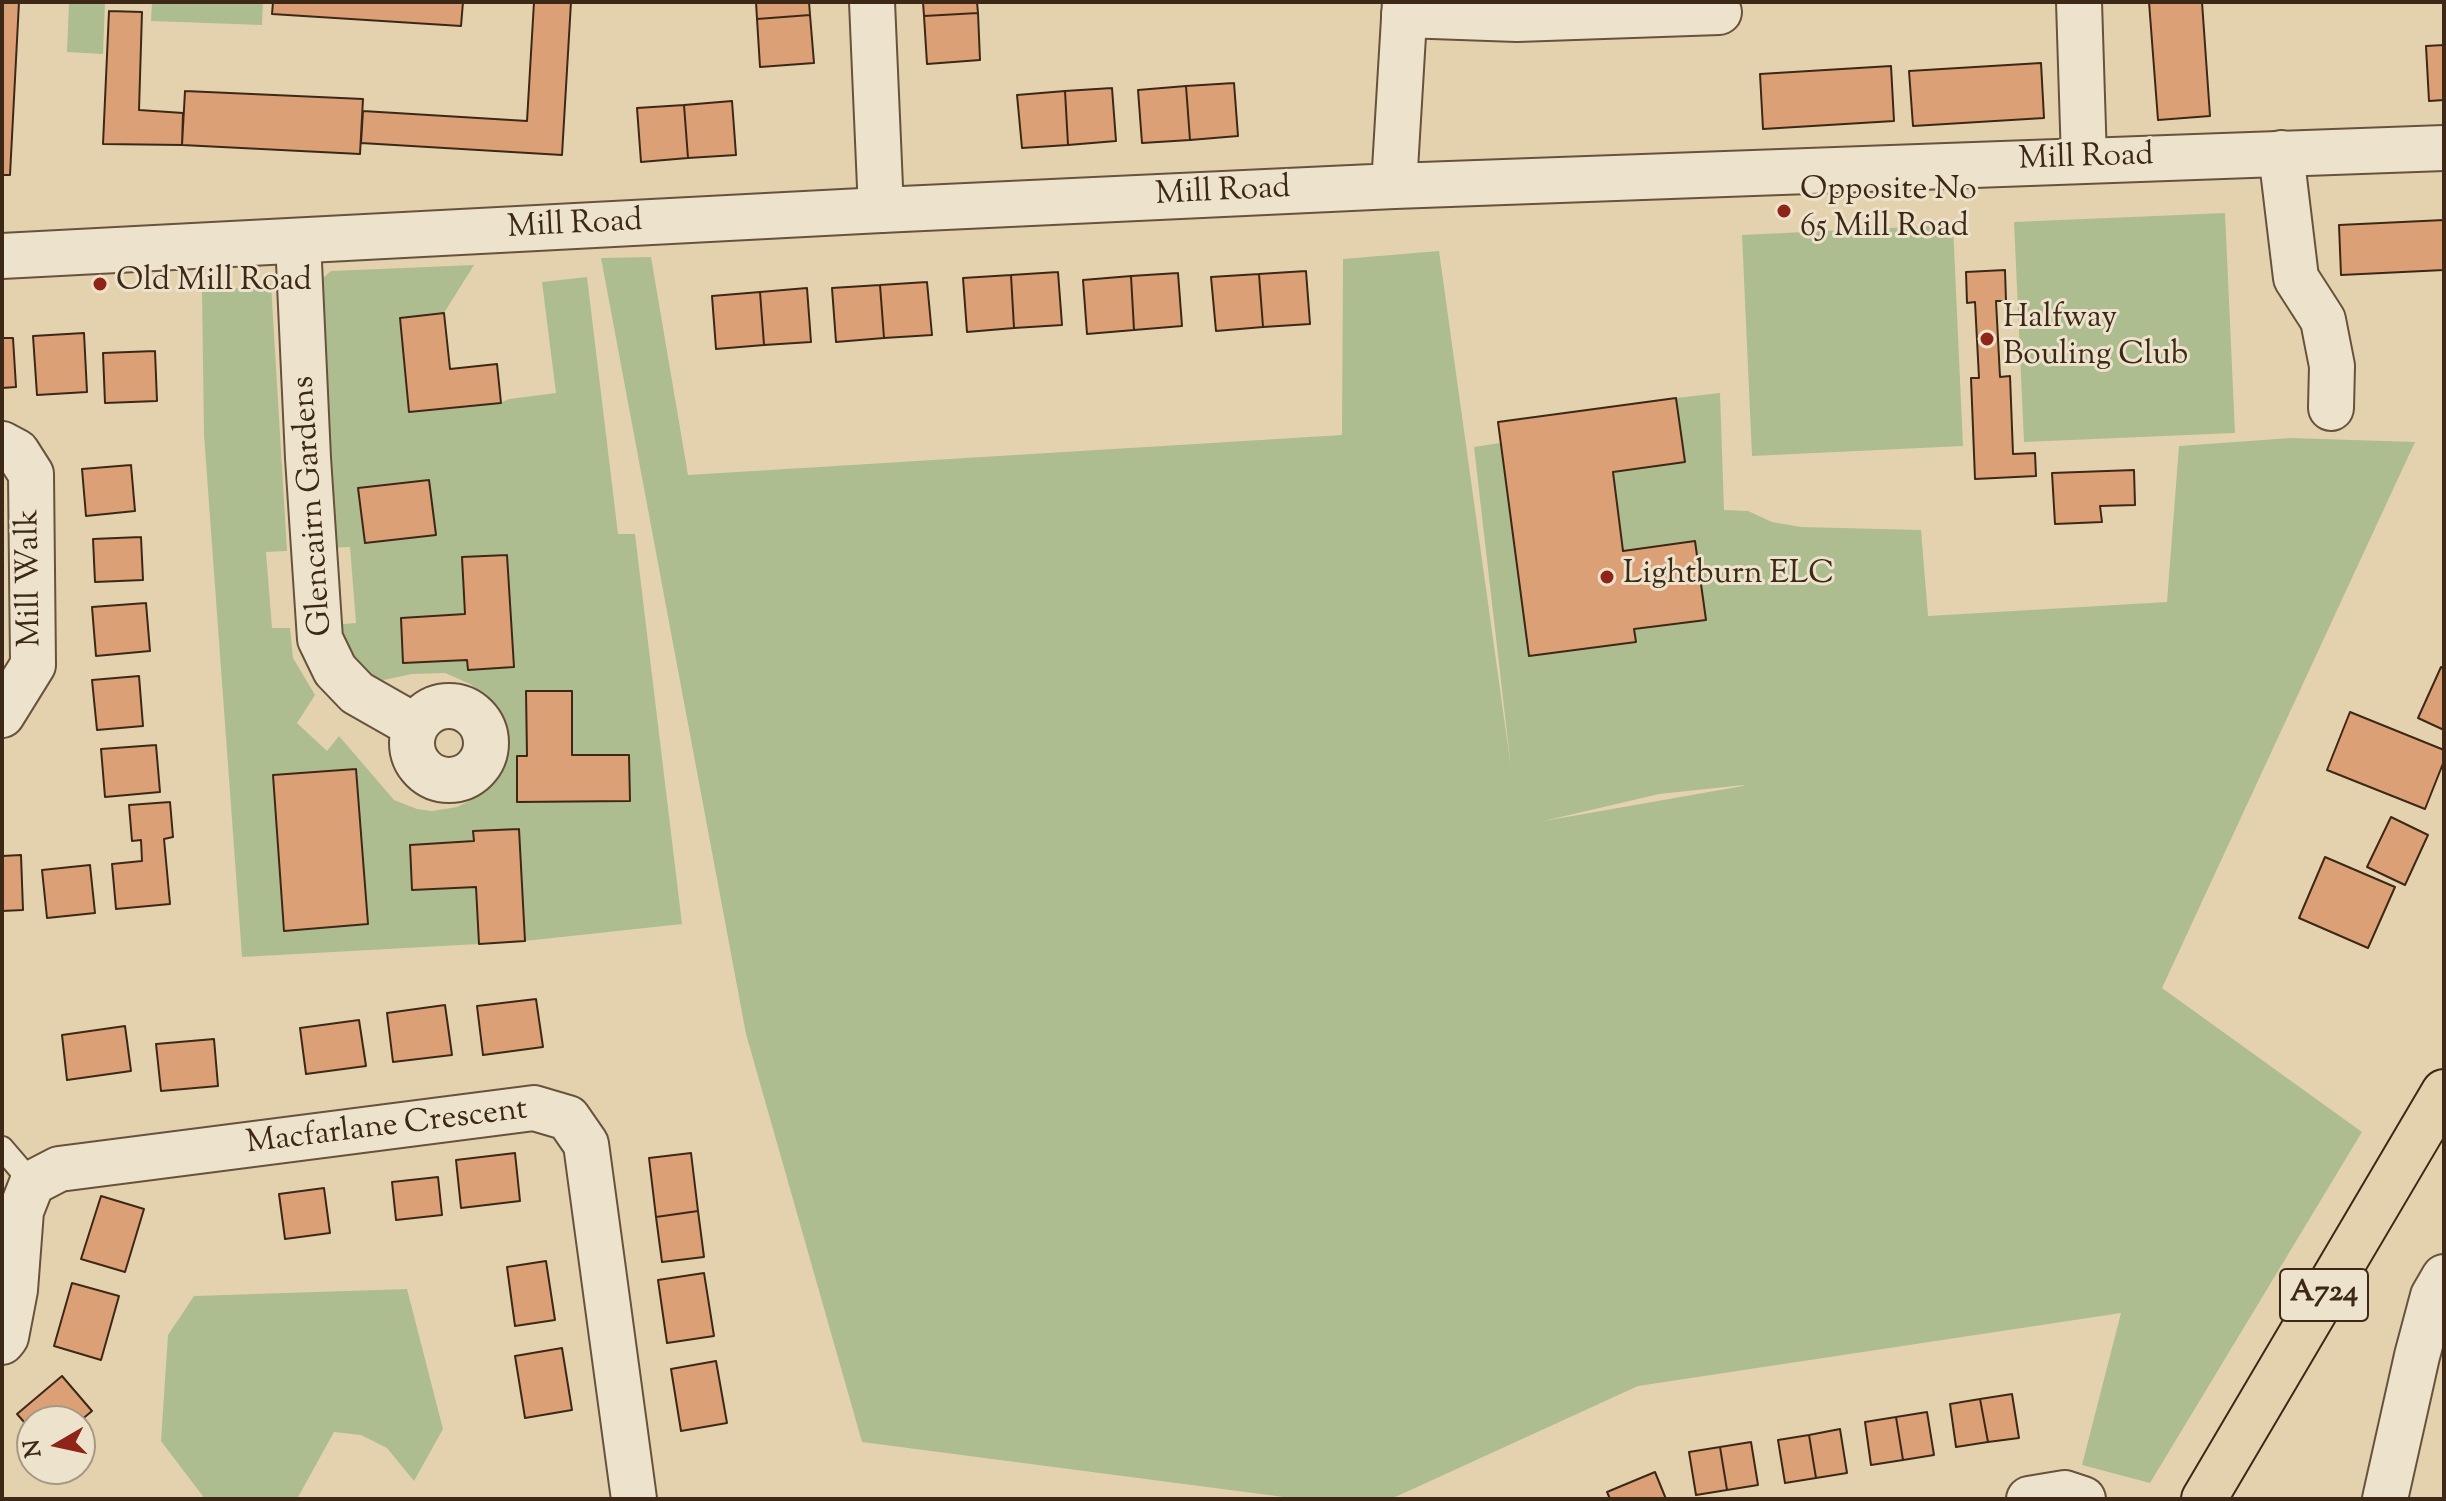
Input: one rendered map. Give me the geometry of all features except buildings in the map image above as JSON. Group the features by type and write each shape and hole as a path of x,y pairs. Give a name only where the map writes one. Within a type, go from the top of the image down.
{"main road":[{"name":"A724","path":"2204,1499 2444,1092"}],"street":[{"path":"872,2 881,210"},
{"path":"2079,2 2084,160"},
{"path":"1394,186 1404,8 1517,19 1719,12"},
{"name":"Mill Road","path":"2,256 1394,186 2444,148"},
{"path":"2281,153 2296,278 2323,320 2332,366 2331,408"},
{"name":"Glencairn Gardens","path":"298,241 320,639 335,670 357,693 415,726"},
{"name":"Mill Walk","path":"2,444 17,452 31,474 33,665 2,715"},
{"name":"Macfarlane Crescent","path":"32,1183 59,1169 534,1108 568,1118 586,1144 634,1499"},
{"path":"2,1342 6,1337 15,1290 21,1211 32,1183"},
{"path":"2385,1499 2417,1356 2433,1296 2444,1277"},
{"path":"2029,1499 2065,1493 2083,1499"}],"lane":[{"path":"2,1148 32,1183"}],"green space":[{"path":"69,2 105,2 103,54 67,52"},
{"path":"152,2 263,2 262,25 151,21"},
{"path":"2225,213 2235,433 2024,442 2014,222"},
{"path":"1953,225 1963,446 1752,456 1742,235"},
{"path":"1439,251 1511,768 1474,447 1500,443 1529,655 1636,641 1634,629 1706,619 1695,541 1623,551 1613,472 1684,462 1676,398 1720,393 1724,510 1748,511 1772,522 1801,527 1921,530 1928,616 2167,602 2179,446 2291,438 2415,442 2162,988 2362,1132 2150,1483 2082,1465 2121,1313 1638,1386 1391,1499 1299,1499 862,1442 746,1034 601,258 651,257 688,475 1342,435 1343,259","holes":["1743,786 1544,821 1659,794"]},
{"path":"474,265 444,313 400,318 409,412 500,403 556,393 542,282 587,277 618,534 635,534 682,924 525,941 519,829 474,831 474,841 410,845 412,890 476,887 479,944 242,957 204,435 202,292 271,284 287,551 266,552 272,628 290,628 293,658 315,695 297,723 327,751 339,736 394,800 417,809 432,811 457,807 473,799 499,775 505,754 500,719 488,699 470,684 445,673 412,674 365,684 330,625 356,623 350,547 325,548 317,283 331,271","holes":["429,480 435,535 365,542 359,488"]},
{"path":"407,1289 443,1429 414,1481 387,1448 361,1435 334,1432 297,1499 205,1499 161,1441 168,1335 194,1296"}],"place":[{"name":"Opposite No 65 Mill Road","path":"1784,211"},
{"name":"Old Mill Road","path":"100,284"},
{"name":"Halfway Bouling Club","path":"1987,339"},
{"name":"Lightburn ELC","path":"1607,577"}]}
